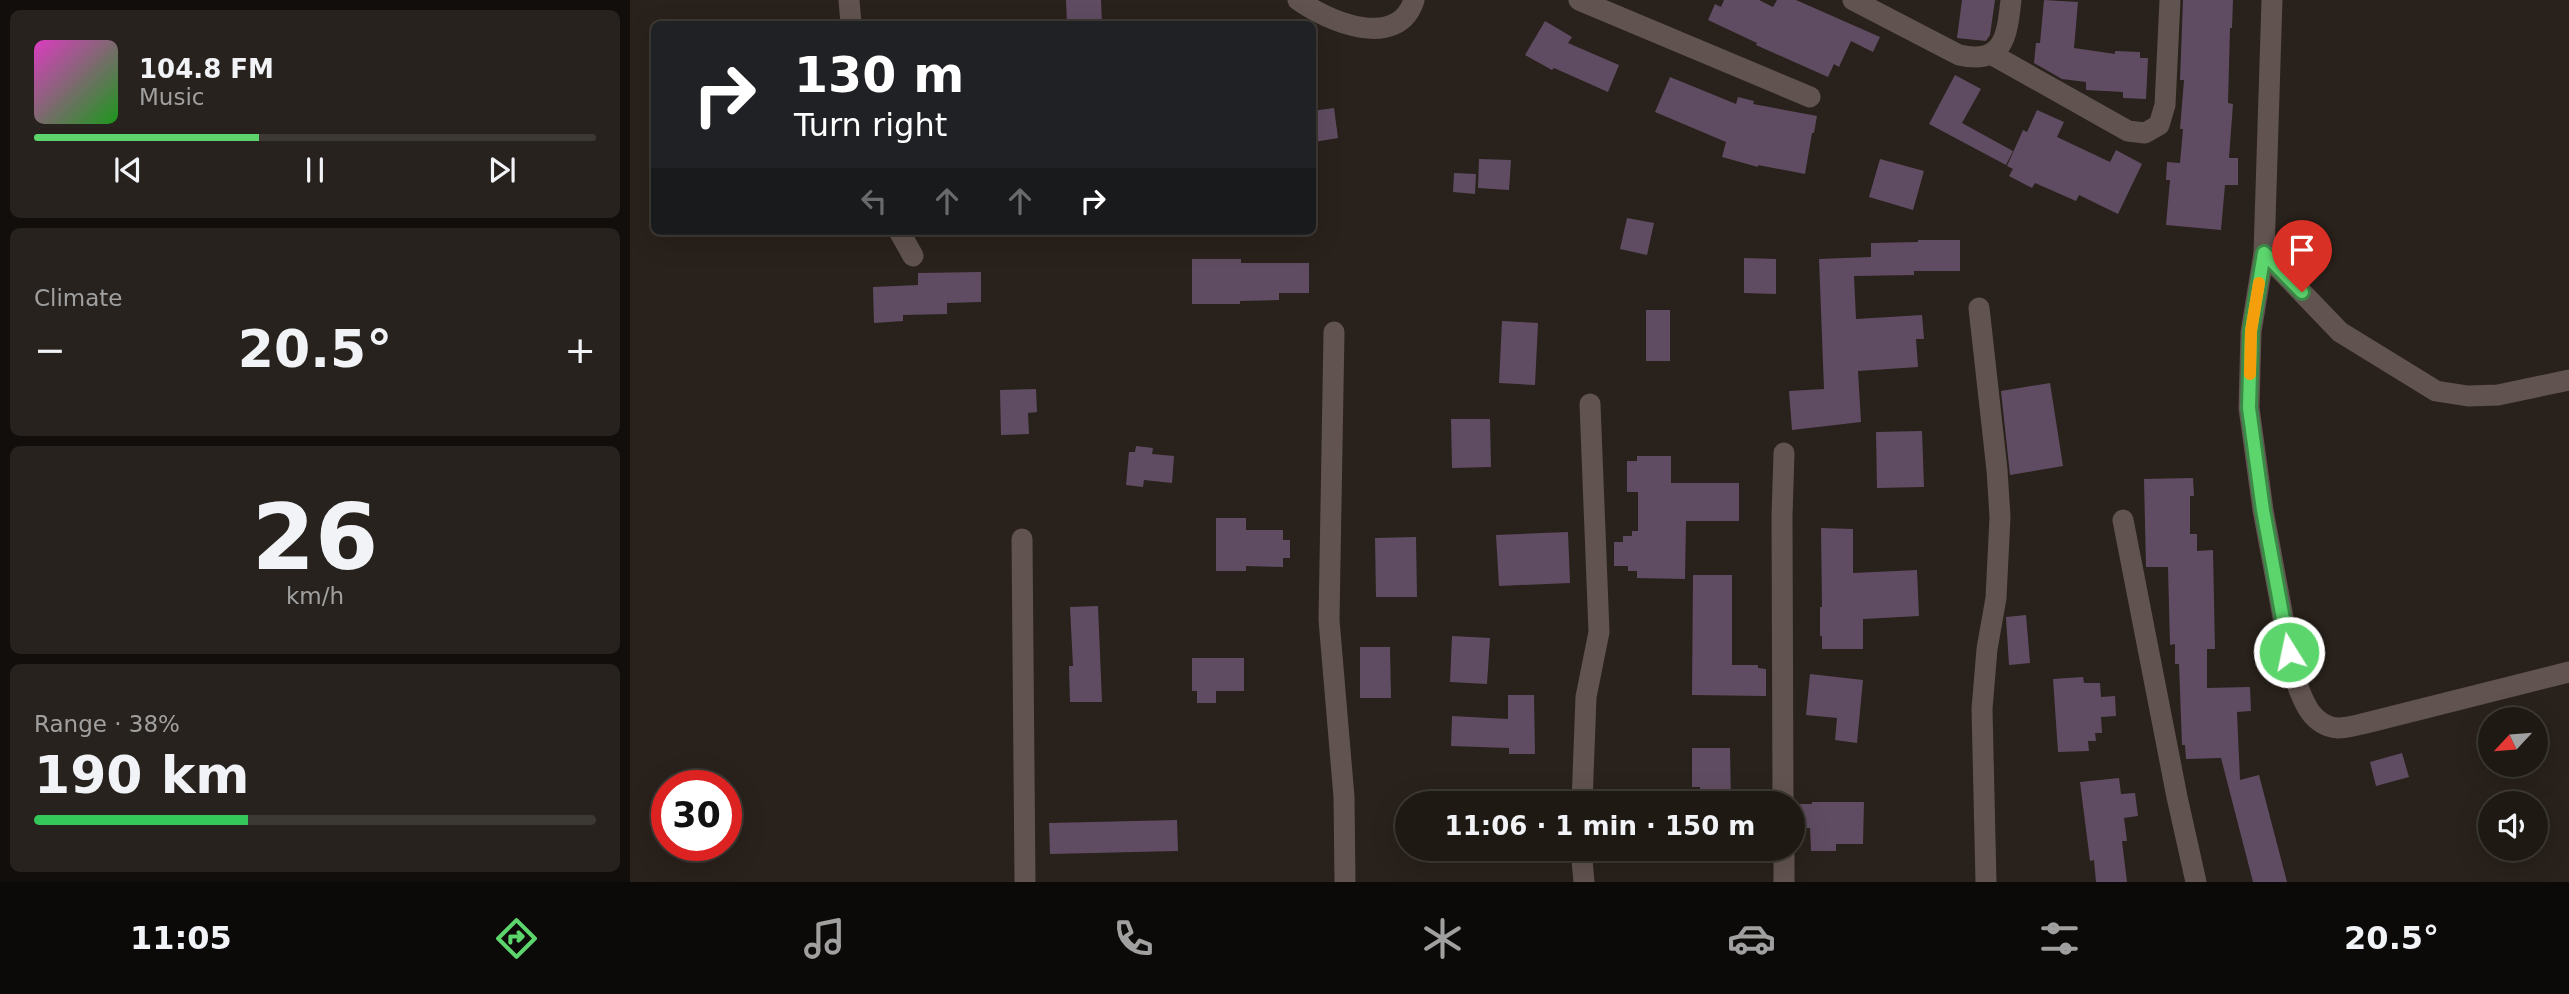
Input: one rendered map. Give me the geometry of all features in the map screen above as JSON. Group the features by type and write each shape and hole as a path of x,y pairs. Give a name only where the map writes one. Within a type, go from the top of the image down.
{"street":[{"path":"849,0 851,21"},
{"path":"1298,0 1343,24 1384,29 1400,23 1410,12 1414,0"},
{"path":"1579,0 1810,97"},
{"path":"1853,0 1959,55 1975,58 1991,54 2001,47 2007,33 2011,0"},
{"path":"1991,54 2129,131 2145,133 2159,125 2165,105 2170,0"},
{"path":"2272,0 2264,253 2251,331 2249,408 2263,510 2294,676 2304,701 2316,721 2338,728 2569,672"},
{"path":"901,235 913,256"},
{"path":"2264,253 2340,332 2435,391 2468,396 2498,395 2569,380"},
{"path":"1979,308 2000,517 1996,598 1987,649 1982,709 1986,882"},
{"path":"1334,332 1329,620 1344,797 1345,882"},
{"path":"1582,791 1586,697 1600,632 1590,404"},
{"path":"1783,791 1784,453"},
{"path":"2123,520 2196,882"},
{"path":"1022,539 1025,882"},
{"path":"1582,861 1584,882"},
{"path":"1783,861 1784,882"}],"building":[{"path":"1066,0 1101,0 1102,21 1067,21"},
{"path":"1724,0 1759,0 1773,7 1777,0 1796,0 1880,37 1873,52 1851,41 1839,67 1834,64 1828,77 1708,20 1715,4 1721,7"},
{"path":"1962,0 1995,0 1990,35 1986,41 1957,38"},
{"path":"2044,0 2078,2 2074,48 2115,54 2115,51 2140,52 2140,58 2148,58 2146,99 2123,98 2123,92 2086,90 2086,82 2062,79 2034,63 2036,43 2040,43"},
{"path":"2183,0 2233,0 2228,103 2233,104 2229,158 2238,158 2238,185 2225,185 2221,230 2166,225 2170,180 2166,180 2167,162 2180,163 2183,129 2180,129 2184,80 2180,80"},
{"path":"1545,21 1572,37 1568,43 1619,65 1608,92 1554,68 1552,70 1525,55"},
{"path":"1955,75 1981,89 1962,123 2013,151 2006,165 1929,124"},
{"path":"1670,77 1736,104 1738,97 1754,101 1753,104 1817,116 1805,174 1758,167 1722,157 1726,142 1655,112"},
{"path":"1334,108 1338,138 1316,142 1316,110"},
{"path":"2037,110 2064,122 2057,137 2110,162 2116,150 2142,164 2118,214 2079,195 2076,201 2035,183 2032,188 2009,176 2013,169 2007,166 2023,130 2027,132"},
{"path":"1479,159 1511,160 1509,190 1478,188"},
{"path":"1880,159 1924,171 1913,210 1869,197"},
{"path":"1454,173 1476,174 1475,194 1453,192"},
{"path":"1627,218 1654,223 1647,255 1620,249"},
{"path":"1960,240 1960,271 1914,271 1914,275 1854,276 1856,319 1922,315 1924,339 1916,339 1918,367 1858,371 1861,422 1792,430 1789,391 1824,389 1819,259 1871,257 1871,243"},
{"path":"1744,258 1776,259 1776,294 1744,293"},
{"path":"1192,259 1241,259 1241,263 1309,263 1309,293 1279,293 1279,300 1240,301 1240,304 1192,304"},
{"path":"981,272 981,302 947,303 947,314 903,315 903,321 874,323 873,287 918,285 918,273"},
{"path":"1646,310 1670,310 1670,361 1646,361"},
{"path":"1502,321 1538,323 1535,385 1499,383"},
{"path":"2050,383 2063,466 2010,475 2001,391"},
{"path":"1036,389 1037,412 1028,413 1029,434 1001,435 1000,390"},
{"path":"1451,419 1490,419 1491,467 1452,468"},
{"path":"1922,431 1924,487 1877,488 1876,432"},
{"path":"1136,446 1153,448 1152,454 1174,456 1172,483 1144,480 1143,487 1126,485 1129,452 1135,452"},
{"path":"1637,456 1671,456 1671,483 1739,483 1739,521 1686,521 1685,579 1637,578 1637,571 1628,571 1628,566 1614,566 1614,542 1623,542 1623,536 1632,536 1632,531 1638,531 1638,492 1627,492 1627,461 1637,461"},
{"path":"2193,478 2190,534 2197,534 2197,551 2213,550 2215,649 2207,649 2207,688 2250,687 2251,711 2237,712 2240,780 2259,775 2287,882 2253,882 2221,758 2186,759 2185,745 2182,745 2179,664 2175,664 2175,644 2170,645 2168,567 2146,567 2144,479"},
{"path":"1216,518 1246,518 1246,530 1283,530 1283,540 1290,540 1290,558 1283,558 1283,567 1246,566 1246,571 1216,571"},
{"path":"1821,528 1853,529 1853,573 1917,570 1919,616 1863,619 1863,649 1822,649"},
{"path":"1568,532 1570,583 1499,586 1496,535"},
{"path":"1416,537 1417,597 1376,597 1375,538"},
{"path":"1693,575 1732,575 1732,665 1758,665 1758,668 1766,669 1766,696 1692,695"},
{"path":"1098,606 1102,702 1070,702 1069,666 1073,666 1070,607"},
{"path":"2026,615 2030,663 2009,665 2006,617"},
{"path":"1452,636 1490,638 1487,684 1450,682"},
{"path":"1360,647 1390,647 1391,698 1360,698"},
{"path":"1192,658 1244,658 1244,691 1216,691 1216,703 1197,703 1197,691 1192,691"},
{"path":"1810,674 1863,680 1857,743 1835,740 1837,718 1806,715"},
{"path":"2083,677 2084,683 2100,683 2101,697 2115,696 2116,716 2101,717 2102,733 2095,733 2096,741 2088,741 2089,751 2058,752 2053,679"},
{"path":"1508,695 1534,695 1535,754 1509,754 1509,748 1451,746 1452,716 1508,719"},
{"path":"1692,748 1730,748 1731,791 1700,791 1700,787 1692,787"},
{"path":"2402,753 2409,777 2376,786 2370,762"},
{"path":"2119,778 2121,794 2135,793 2138,816 2124,818 2127,841 2122,841 2127,882 2096,882 2094,860 2090,861 2080,782"},
{"path":"1864,802 1863,844 1836,844 1836,851 1811,851 1810,828 1805,828 1805,804"},
{"path":"1177,820 1178,851 1050,854 1049,823"}],"slow traffic":[{"path":"2250,374 2251,331 2259,283"}],"route":[{"path":"2289,652 2263,510 2249,408 2251,331 2264,253 2302,292"}]}
